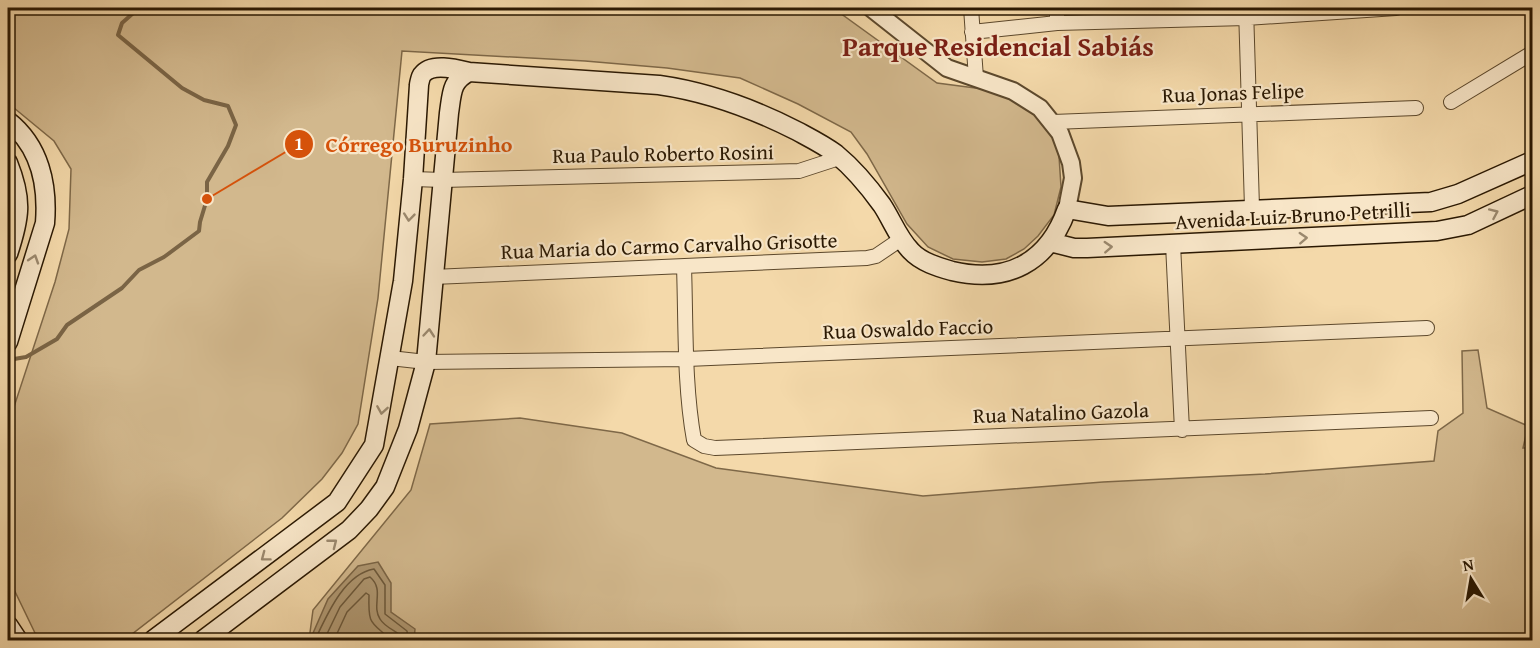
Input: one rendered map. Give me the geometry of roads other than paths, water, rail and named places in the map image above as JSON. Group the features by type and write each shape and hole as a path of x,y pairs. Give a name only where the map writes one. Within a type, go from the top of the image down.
{"main road":[{"path":"153,640 337,502 374,445 403,281 413,180 417,97 422,75 428,70 454,68 469,72 689,89 769,116 811,138 839,158 871,190 912,253 935,267 963,273 1012,272 1032,260 1050,242 1061,227 1067,209"},
{"path":"202,640 349,530 369,509 385,487 408,429 426,362 449,111 454,85 459,77 469,72"},
{"path":"417,97 427,81 436,81 441,87 449,111"},
{"path":"8,121 26,139 34,153 41,171 46,205 45,223 9,338"},
{"name":"Avenida Luiz Bruno Petrilli","path":"1067,209 1108,216 1431,202 1458,194 1533,160"},
{"path":"8,163 19,201 17,226 8,254"},
{"path":"1458,194 1468,225"},
{"name":"Avenida Luiz Bruno Petrilli","path":"1050,242 1074,248 1437,231 1468,225 1533,195"},
{"path":"1257,208 1264,222 1260,240"},
{"path":"1170,213 1173,244"},
{"path":"8,625 18,640"}],"street":[{"path":"971,8 976,78"},
{"path":"1057,8 1057,23"},
{"path":"972,32 1153,14 1396,8"},
{"path":"876,9 918,47 947,68 1013,91 1027,99 1053,122 1067,147 1071,163 1073,178 1067,209"},
{"path":"1246,13 1257,208"},
{"path":"1451,102 1533,53"},
{"name":"Rua Jonas Felipe","path":"1053,122 1416,108"},
{"name":"Rua Paulo Roberto Rosini","path":"413,180 799,171 839,158"},
{"name":"Rua Maria do Carmo Carvalho Grisotte","path":"433,277 867,258 876,256 901,239"},
{"path":"1173,244 1182,430"},
{"path":"684,267 687,359"},
{"name":"Rua Oswaldo Faccio","path":"390,358 426,362 687,359 1427,328"},
{"name":"Rua Natalino Gazola","path":"687,359 694,440 704,446 715,448 1431,418"}],"water":[{"path":"378,562 391,583 391,612 415,629 414,640 310,640 328,599 358,566"}],"waterway":[{"path":"8,360 26,357 57,339 67,325 122,288 139,270 164,257 199,231 207,199 207,182 228,146 236,125 228,106 204,100 182,88 118,35 122,23 139,8"}],"place":[{"name":"Córrego Buruzinho","path":"207,199"}],"district":[{"name":"Parque Residencial Sabiás","path":"998,47"}]}
